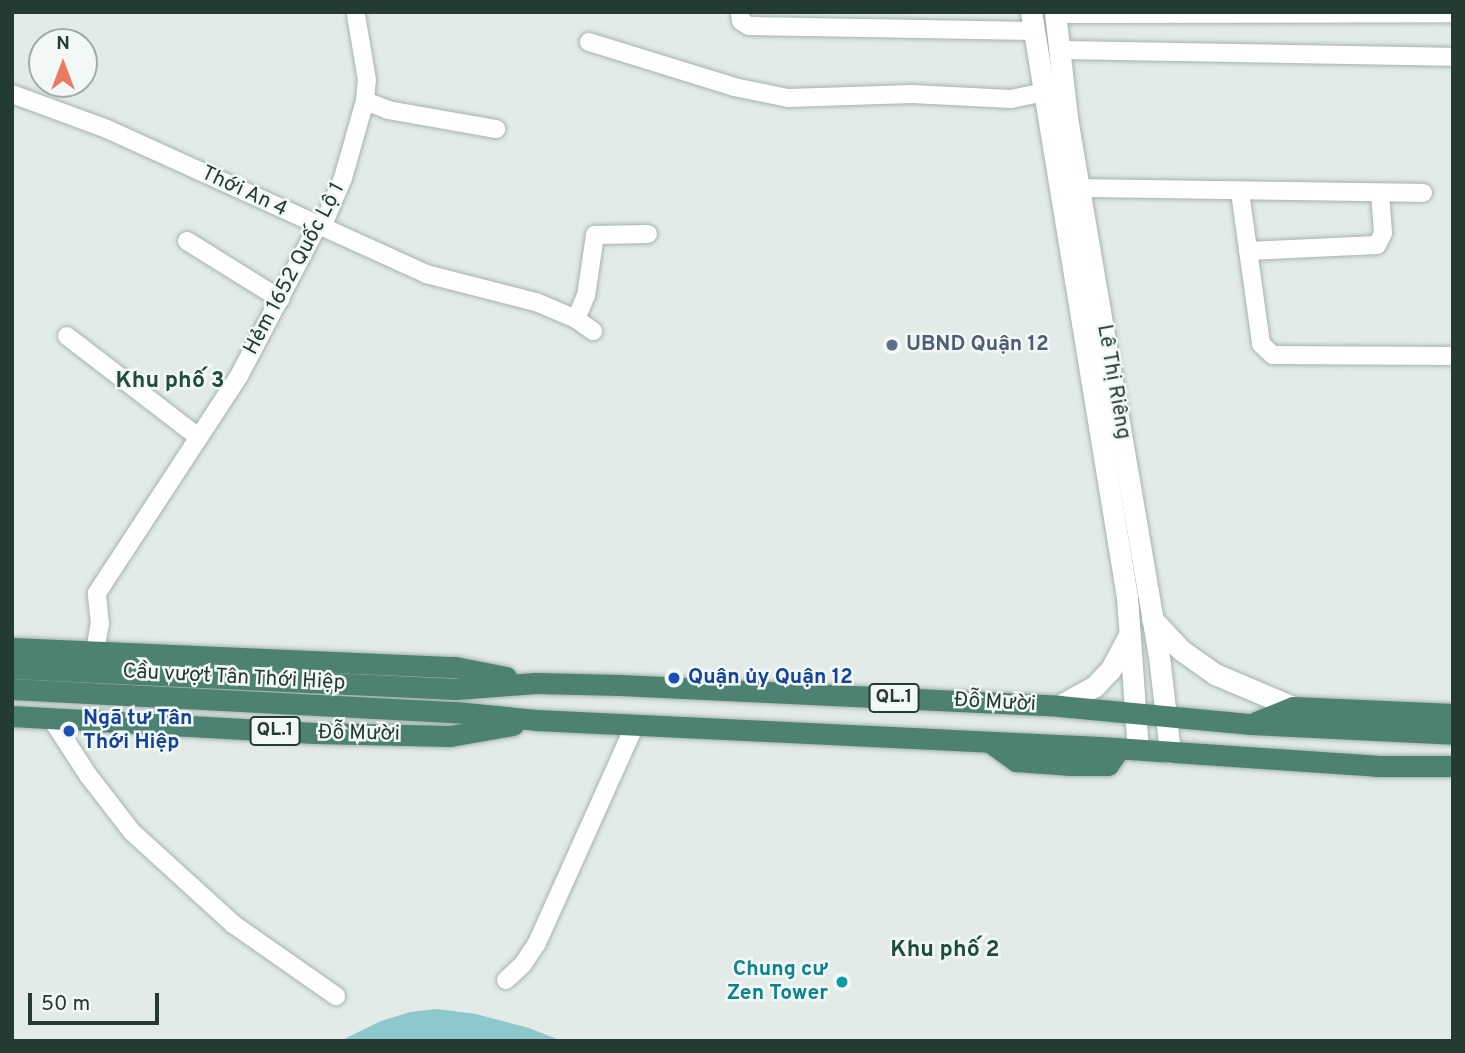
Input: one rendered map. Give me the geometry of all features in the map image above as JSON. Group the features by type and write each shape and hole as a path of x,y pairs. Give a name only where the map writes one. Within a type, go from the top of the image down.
{"highway":[{"name":"Đỗ Mười","path":"12,648 455,667 536,683"},
{"name":"Cầu vượt Tân Thới Hiệp","path":"12,668 456,689"},
{"name":"Đỗ Mười","path":"456,689 536,683 1059,706 1251,724 1453,734"},
{"name":"Cầu vượt Tân Thới Hiệp","path":"12,689 454,712"},
{"name":"QL.1","path":"1251,724 1293,707 1453,714"},
{"name":"Đỗ Mười","path":"454,712 536,720 1170,752 1376,766 1453,766"},
{"name":"Đỗ Mười","path":"12,716 315,733 450,736 536,720"},
{"name":"Đỗ Mười","path":"1376,766 1453,781"}],"street":[{"path":"740,12 741,21 748,26 1032,22"},
{"path":"1055,13 1453,13"},
{"name":"Lê Thị Riêng","path":"1055,13 1079,188 1168,715 1170,752"},
{"name":"Hẻm 1652 Quốc Lộ 1","path":"95,651 100,624 97,593 239,376 317,227 325,220 343,178 365,101 367,80 356,15"},
{"name":"Lê Thị Riêng","path":"1032,22 1120,552 1136,712 1129,750"},
{"path":"589,42 734,87 788,98 912,94 1011,99 1044,92"},
{"path":"1059,50 1453,57"},
{"name":"Thới An 4","path":"12,94 107,129 317,227 426,274 536,302 576,319 593,331"},
{"path":"365,101 388,110 496,129"},
{"path":"1079,188 1423,193"},
{"path":"1240,192 1261,344 1273,355 1453,356"},
{"path":"1248,251 1377,245 1383,233 1380,192"},
{"path":"576,319 586,296 595,235 648,234"},
{"path":"187,241 280,299"},
{"path":"67,336 198,437"},
{"path":"1153,620 1181,650 1215,674 1293,707"},
{"path":"1059,706 1095,686 1111,669 1129,635"},
{"path":"51,718 88,775 132,832 233,924 336,996"},
{"path":"506,980 523,964 537,943 635,725"}],"water":[{"path":"437,1009 476,1014 529,1028 562,1041 340,1041 381,1021 410,1012"}],"place":[{"name":"UBND Quận 12","path":"892,345"},
{"name":"Quận ủy Quận 12","path":"674,678"},
{"name":"Ngã tư Tân Thới Hiệp","path":"69,731"},
{"name":"Chung cư Zen Tower","path":"842,982"}],"district":[{"name":"Khu phố 3","path":"170,382"},
{"name":"Khu phố 2","path":"945,951"}]}
